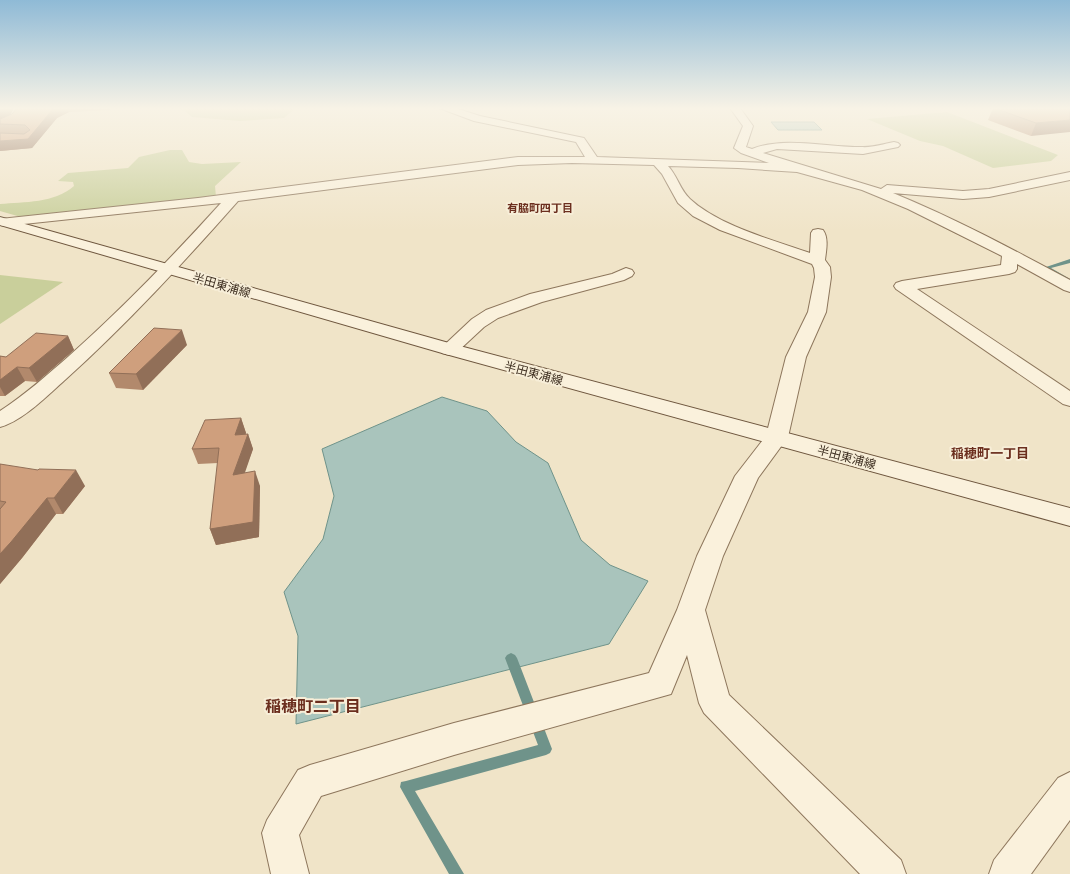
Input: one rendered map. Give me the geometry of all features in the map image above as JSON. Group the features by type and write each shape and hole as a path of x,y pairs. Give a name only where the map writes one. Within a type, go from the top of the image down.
{"street":[{"path":"586,149 593,160"},
{"path":"742,149 798,168 866,187 927,212 1010,254 1070,287"},
{"path":"751,153 763,149"},
{"path":"807,149 861,155 882,149"},
{"path":"2,222 98,214 518,161 593,160 798,168"},
{"path":"290,874 280,833 310,782 454,739 660,684 710,556 747,476 777,437 796,357 817,312 822,267 817,261 725,227 698,213 684,200 666,172 657,162"},
{"path":"866,187 962,195 989,193 1070,176"},
{"path":"0,420 38,393 99,340 170,269 234,197"},
{"name":"半田東浦線","path":"2,222 449,349 1070,517"},
{"path":"817,261 819,242 818,233"},
{"path":"1010,254 1009,269 902,286 1070,400"},
{"path":"449,349 492,314 536,298 618,277 626,273"},
{"path":"690,610 715,703 887,874"},
{"path":"1008,874 1070,790"}],"green space":[{"path":"949,149 1042,149 1058,155 1051,161 993,168"},
{"path":"170,150 182,150 189,162 202,164 241,162 215,186 216,197 21,217 0,211 0,204 39,201 58,196 66,192 74,186 73,182 58,181 68,173 128,168 139,157"},
{"path":"0,275 63,282 0,324"}],"water":[{"path":"442,397 487,411 516,442 548,463 581,540 610,565 648,581 609,644 296,724 298,636 284,592 323,539 334,496 322,449"}],"building":[{"path":"154,328 182,330 136,374 109,373"},
{"path":"36,333 68,336 29,368 17,367 0,380 0,356 6,357"},
{"path":"241,418 235,435 248,434 233,475 255,471 253,522 210,529 219,448 192,449 205,420"},
{"path":"0,464 38,470 76,470 54,498 47,498 0,554 0,509 6,502 0,501"}],"waterway":[{"path":"1070,261 1046,268 1070,281"},
{"path":"457,874 406,787 546,749 511,658"}],"district":[{"name":"有脇町四丁目","path":"540,207"},
{"name":"稲穂町一丁目","path":"990,452"},
{"name":"稲穂町二丁目","path":"313,705"}]}
